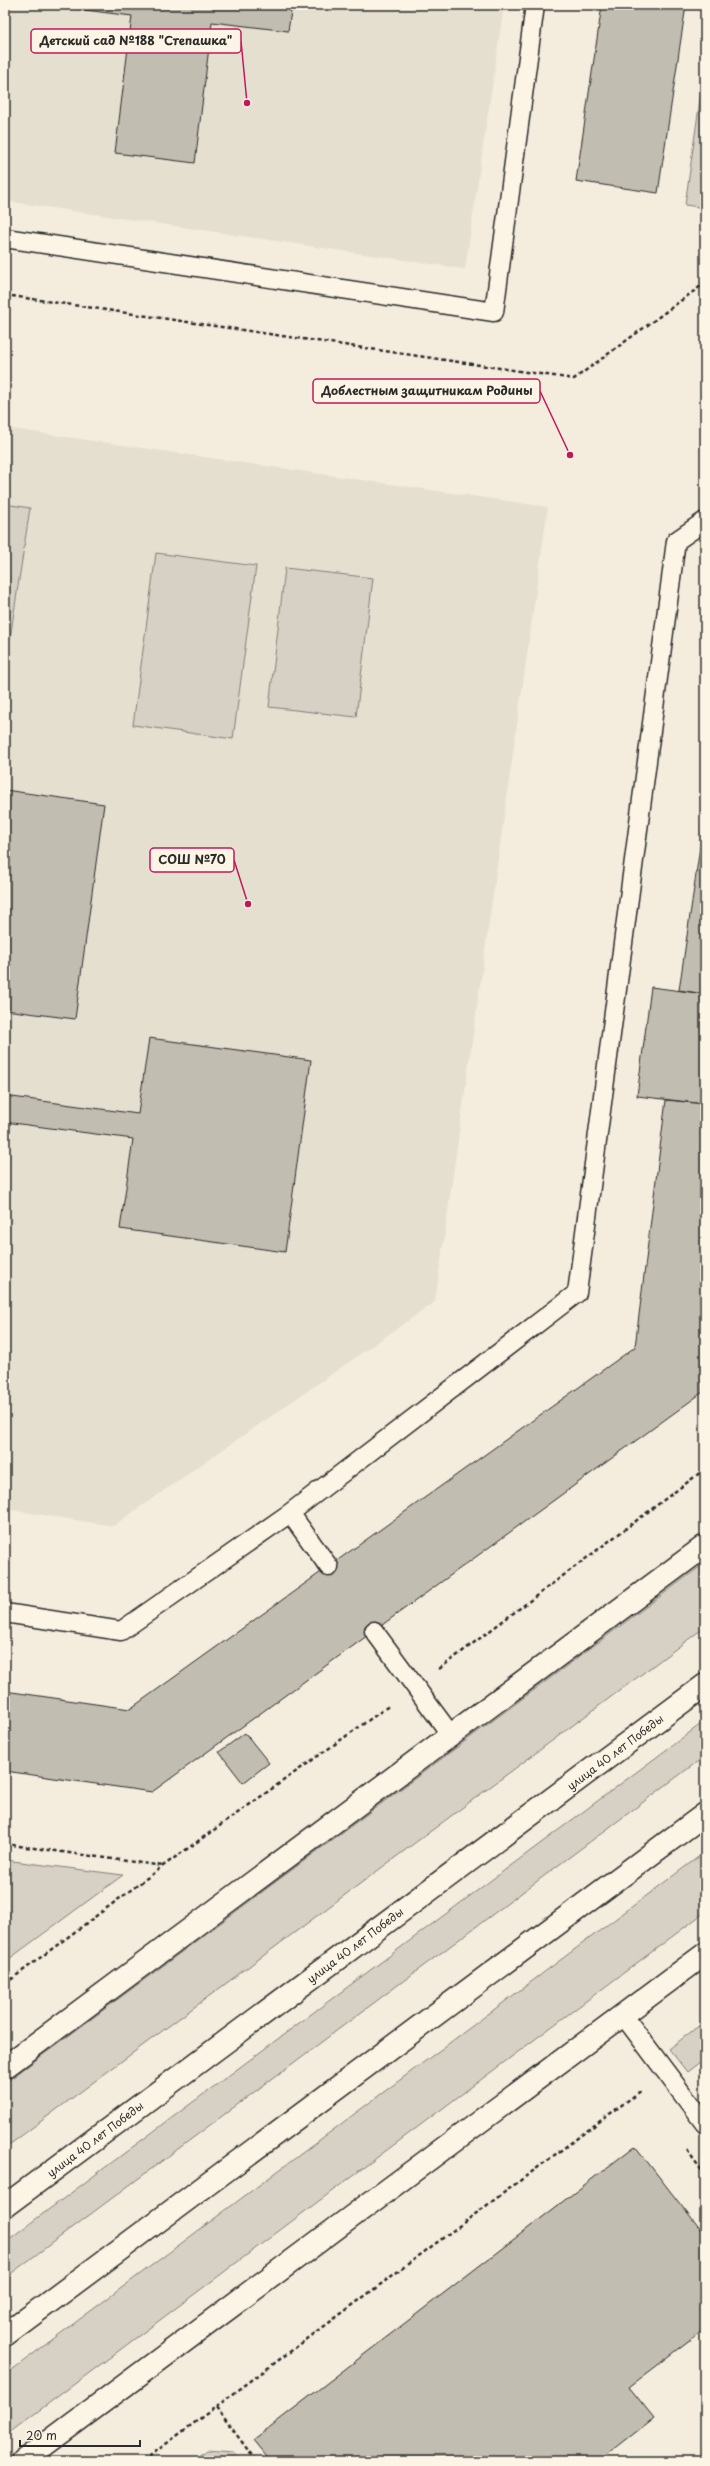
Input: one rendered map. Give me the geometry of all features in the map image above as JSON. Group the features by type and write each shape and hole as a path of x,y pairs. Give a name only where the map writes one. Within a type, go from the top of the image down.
{"main road":[{"path":"5,2067 705,1546"},
{"name":"улица 40 лет Победы","path":"5,2206 705,1685"},
{"path":"5,2335 705,1814"},
{"path":"23,2461 705,1954"}],"lane":[{"path":"5,238 494,312 535,5"},
{"path":"5,1613 121,1631 290,1513 577,1293 676,541 705,521"},
{"path":"290,1513 329,1567"},
{"path":"374,1631 451,1735"},
{"path":"623,2015 705,2124"}],"path":[{"path":"5,295 574,379 705,283"},
{"path":"5,1984 163,1866 414,1687 705,1469"},
{"path":"5,1844 163,1866"},
{"path":"143,2461 642,2090 646,2096"},
{"path":"682,2145 705,2175"},
{"path":"216,2407 256,2461"}],"shaded area":[{"path":"5,5 504,5 465,269 5,201"},
{"path":"705,64 705,208 685,205"},
{"path":"5,428 548,507 435,1302 113,1526 5,1509"},
{"path":"5,504 30,508 5,671"},
{"path":"156,553 256,566 233,739 133,725"},
{"path":"285,568 373,578 356,717 269,707"},
{"path":"705,1563 705,1627 5,2148 5,2083"},
{"path":"705,1721 705,1756 5,2278 5,2242"},
{"path":"705,1852 705,1912 5,2436 5,2375"},
{"path":"5,1860 123,1875 5,1962"},
{"path":"705,2021 705,2058 687,2072 669,2049"},
{"path":"207,2450 234,2452 241,2461 193,2461"}],"building":[{"path":"45,5 292,5 288,31 212,22 195,163 115,153 132,16"},
{"path":"602,5 686,5 658,193 576,181"},
{"path":"5,790 104,804 75,1019 5,1010"},
{"path":"705,813 705,994 679,990"},
{"path":"651,987 705,994 705,1104 637,1096"},
{"path":"149,1038 311,1060 285,1252 120,1229 133,1139 5,1122 5,1096 138,1114"},
{"path":"666,1100 705,1104 703,1392 152,1792 5,1771 5,1691 130,1709 635,1347"},
{"path":"245,1733 269,1763 243,1783 219,1752"},
{"path":"635,2146 705,2236 705,2329 629,2387 654,2418 599,2461 270,2461 253,2440"}],"place":[{"name":"Детский сад №188 \"Степашка\"","path":"247,103"},
{"name":"Доблестным защитникам Родины","path":"570,455"},
{"name":"СОШ №70","path":"248,904"}]}
